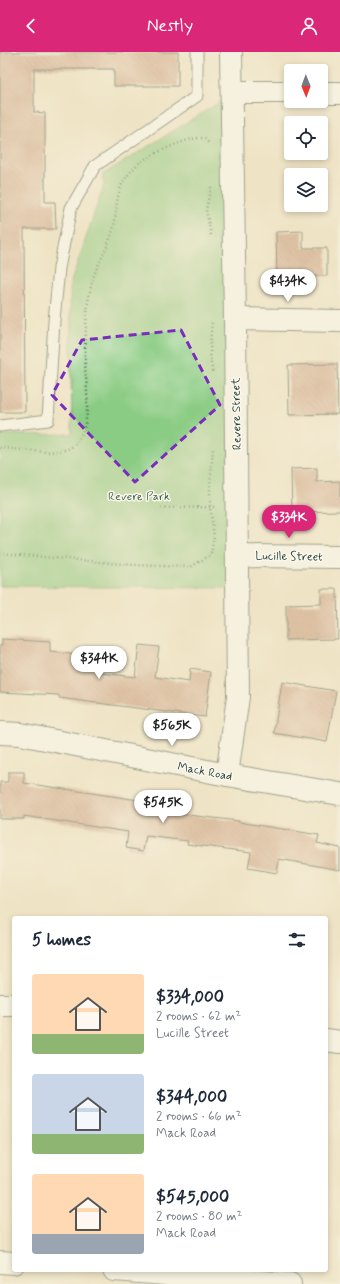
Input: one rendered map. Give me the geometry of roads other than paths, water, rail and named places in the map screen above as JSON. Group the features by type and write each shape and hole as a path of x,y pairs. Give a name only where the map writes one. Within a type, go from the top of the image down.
{"street":[{"name":"Revere Street","path":"227,775 238,697 238,556 231,52"},
{"path":"232,92 284,92"},
{"path":"328,93 340,93"},
{"path":"235,319 340,321"},
{"name":"Lucille Street","path":"238,556 340,557"},
{"name":"Mack Road","path":"0,733 20,734 227,775 340,794"},
{"path":"0,1005 12,1006"},
{"path":"328,1040 340,1042"},
{"path":"0,1262 12,1263"},
{"path":"139,1272 290,1284"}],"lane":[{"path":"0,426 48,420 58,276 71,208 95,166 197,96 196,52"}],"park label":[{"name":"Revere Park","path":"139,496"}]}
